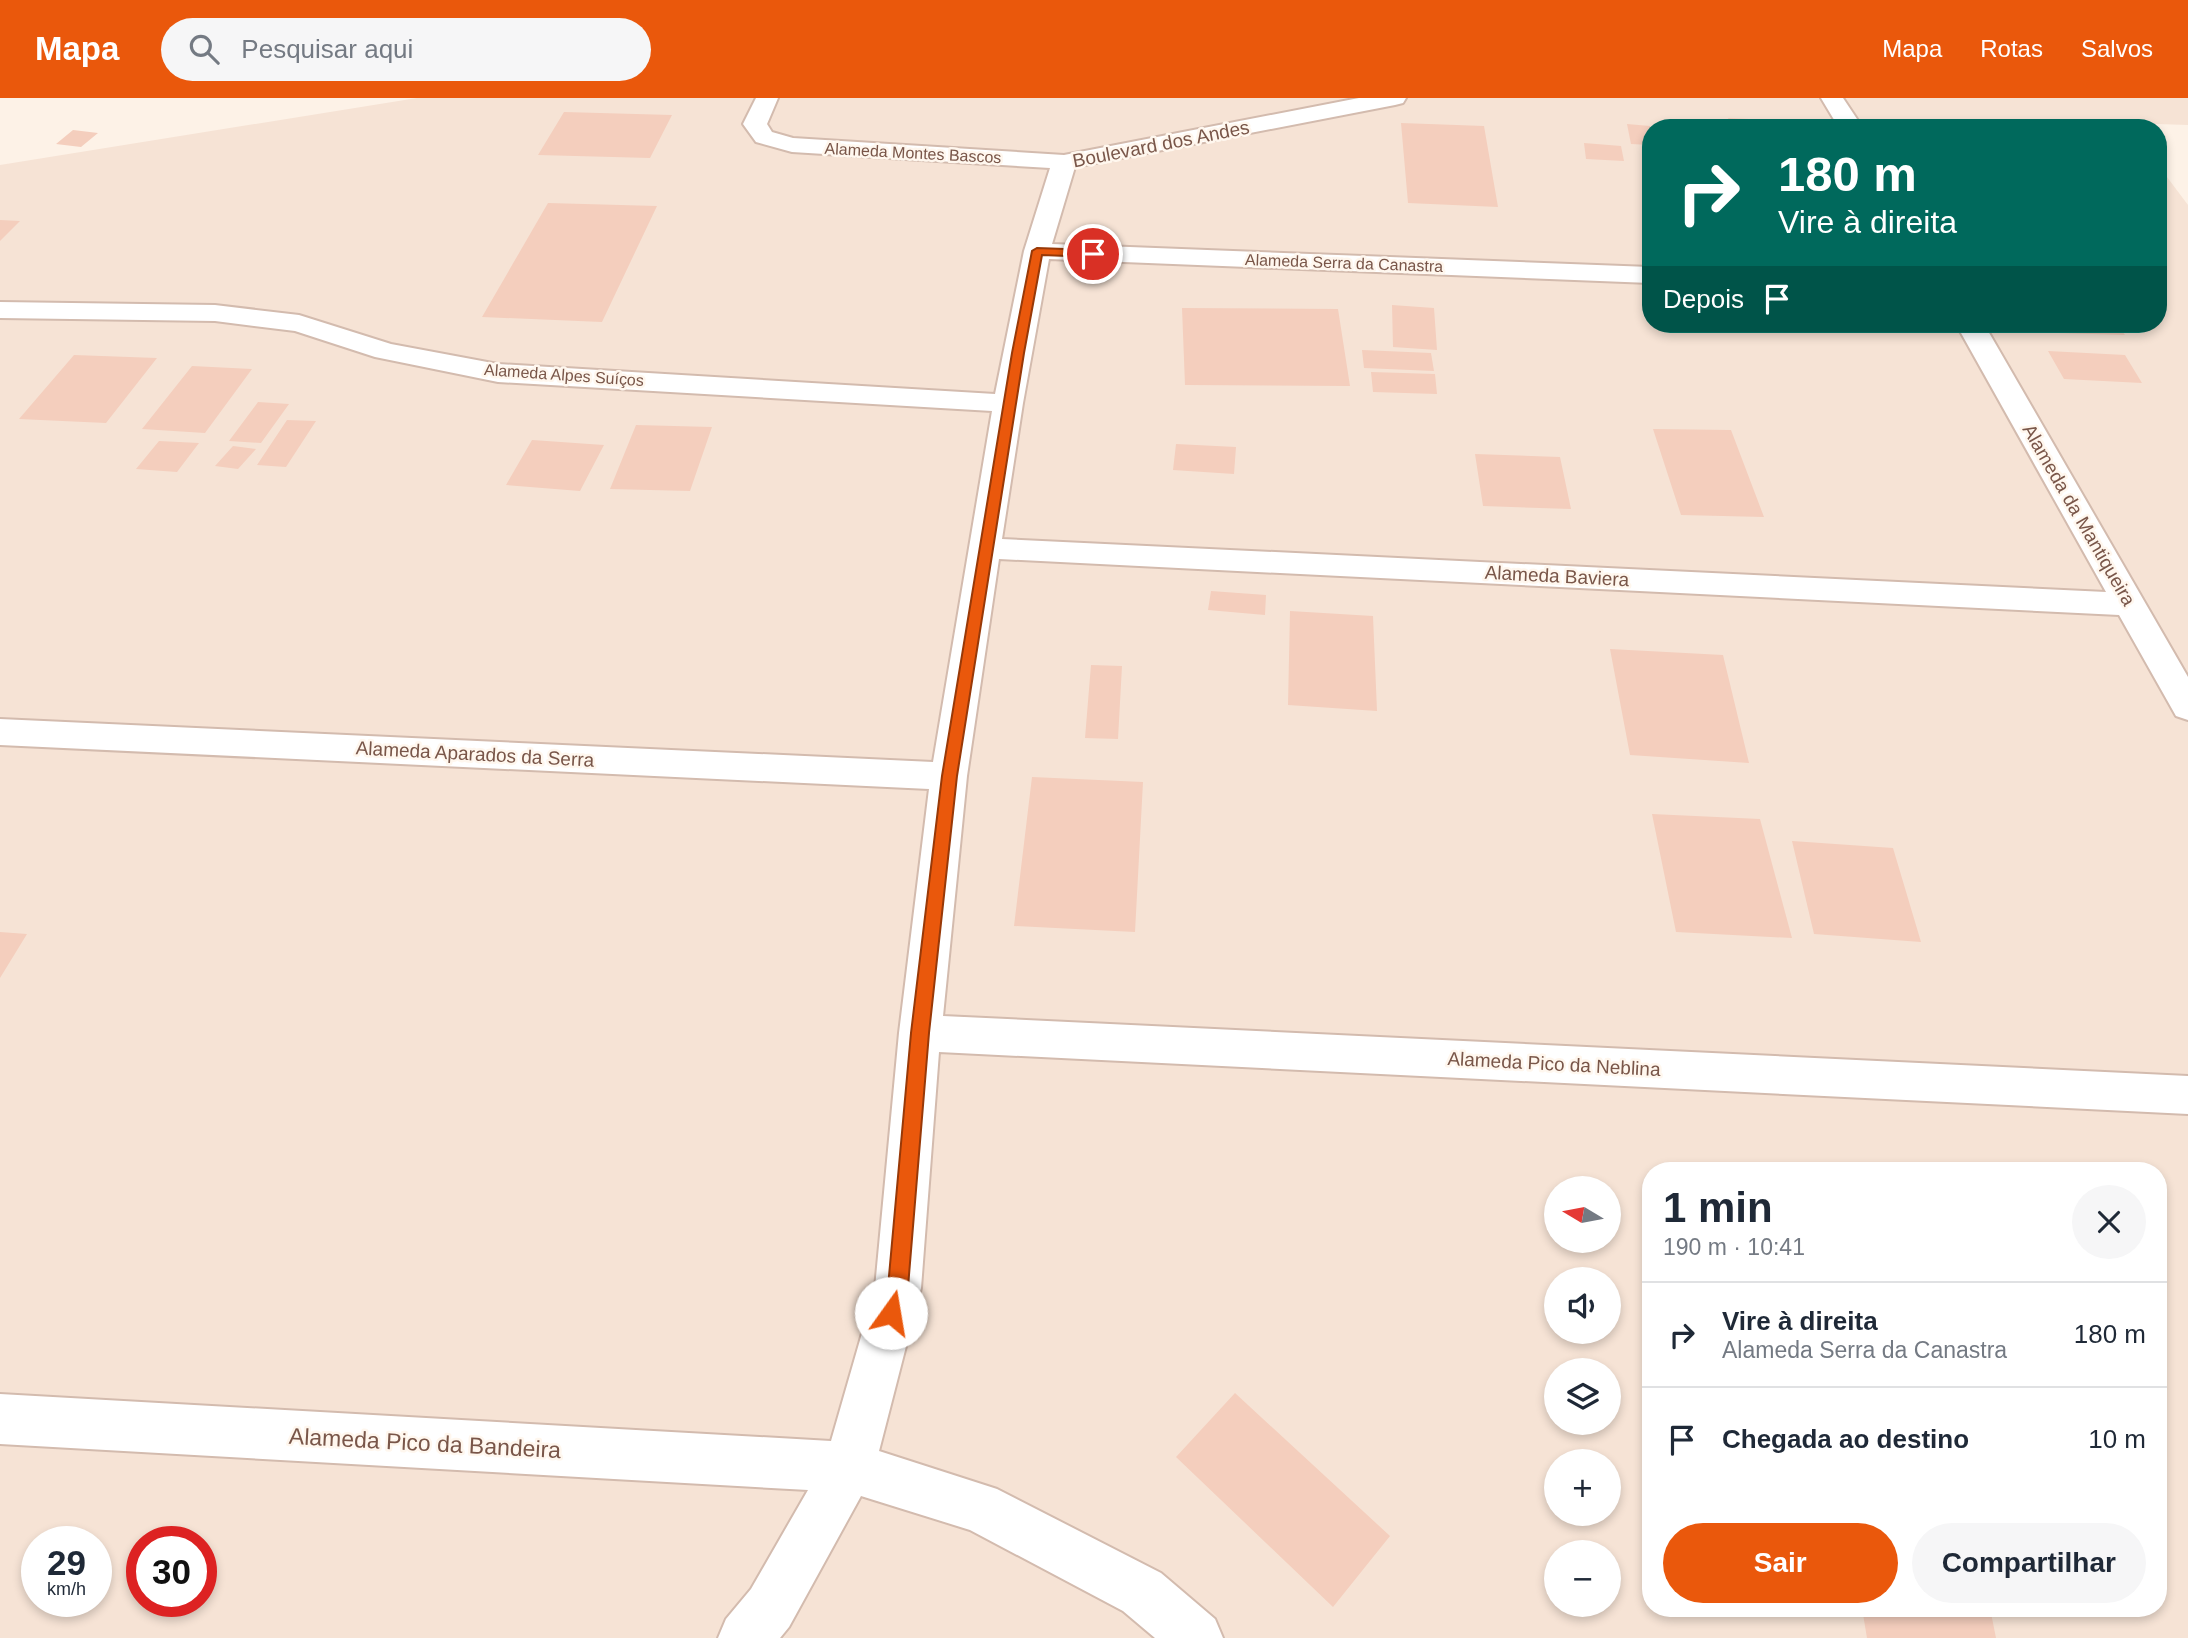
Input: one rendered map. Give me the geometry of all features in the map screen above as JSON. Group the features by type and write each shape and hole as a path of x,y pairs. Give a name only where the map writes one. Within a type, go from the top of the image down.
{"street":[{"name":"Alameda Montes Bascos","path":"767,98 755,124 764,137 792,145 1063,162"},
{"name":"Boulevard dos Andes","path":"745,1638 770,1608 849,1468 898,1287 920,1033 949,776 1008,403 1037,251 1063,162 1395,98"},
{"path":"1832,98 1845,119"},
{"name":"Alameda Serra da Canastra","path":"1037,251 1642,275"},
{"name":"Alameda Alpes Suíços","path":"0,310 215,313 299,323 385,351 498,373 1008,403"},
{"name":"Alameda da Mantiqueira","path":"1975,333 2188,707"},
{"name":"Alameda Baviera","path":"984,548 2130,604"},
{"name":"Alameda Aparados da Serra","path":"0,732 949,776"},
{"name":"Alameda Pico da Neblina","path":"920,1033 2188,1095"},
{"name":"Alameda Pico da Bandeira","path":"0,1419 849,1468 979,1507 1142,1592 1196,1638"}],"shaded area":[{"path":"417,98 2188,98 2188,125 2167,124 2167,119 1642,119 1642,333 2167,333 2167,177 2188,205 2188,1638 0,1638 0,165"}],"building":[{"path":"564,112 672,115 650,158 538,155"},
{"path":"1401,123 1484,126 1498,207 1408,203"},
{"path":"1627,124 1642,125 1642,145 1631,144"},
{"path":"73,130 98,133 81,147 56,144"},
{"path":"1584,143 1621,146 1624,161 1586,159"},
{"path":"548,203 657,206 602,322 482,317"},
{"path":"0,220 20,221 0,241"},
{"path":"1392,305 1434,308 1437,350 1393,347"},
{"path":"1182,308 1338,309 1350,386 1185,385"},
{"path":"2058,333 2124,333 2125,335"},
{"path":"1362,350 1431,353 1434,371 1364,368"},
{"path":"2048,351 2125,355 2142,383 2064,379"},
{"path":"74,355 157,358 106,423 19,419"},
{"path":"192,366 252,369 205,433 142,429"},
{"path":"1371,372 1435,374 1437,394 1373,392"},
{"path":"258,402 289,404 261,443 229,441"},
{"path":"287,420 316,421 286,467 257,465"},
{"path":"636,425 712,427 690,491 610,489"},
{"path":"1653,429 1731,430 1764,517 1681,515"},
{"path":"532,440 604,445 580,491 506,485"},
{"path":"159,441 199,443 177,472 136,469"},
{"path":"1176,444 1236,447 1234,474 1173,470"},
{"path":"233,446 256,449 238,469 215,466"},
{"path":"1475,454 1560,457 1571,509 1483,506"},
{"path":"1211,591 1266,595 1265,615 1208,610"},
{"path":"1290,611 1373,616 1377,711 1288,705"},
{"path":"1610,649 1723,655 1749,763 1630,755"},
{"path":"1091,665 1122,666 1118,739 1085,738"},
{"path":"1032,777 1143,782 1135,932 1014,926"},
{"path":"1652,814 1760,819 1792,938 1676,932"},
{"path":"1792,841 1893,848 1921,942 1814,934"},
{"path":"0,932 27,934 0,978"},
{"path":"1235,1393 1390,1536 1333,1607 1176,1457"},
{"path":"1864,1617 1992,1617 1996,1638 1867,1638"}],"route":[{"path":"891,1313 898,1287 920,1033 949,776 1008,403 1037,251 1093,254"}]}
